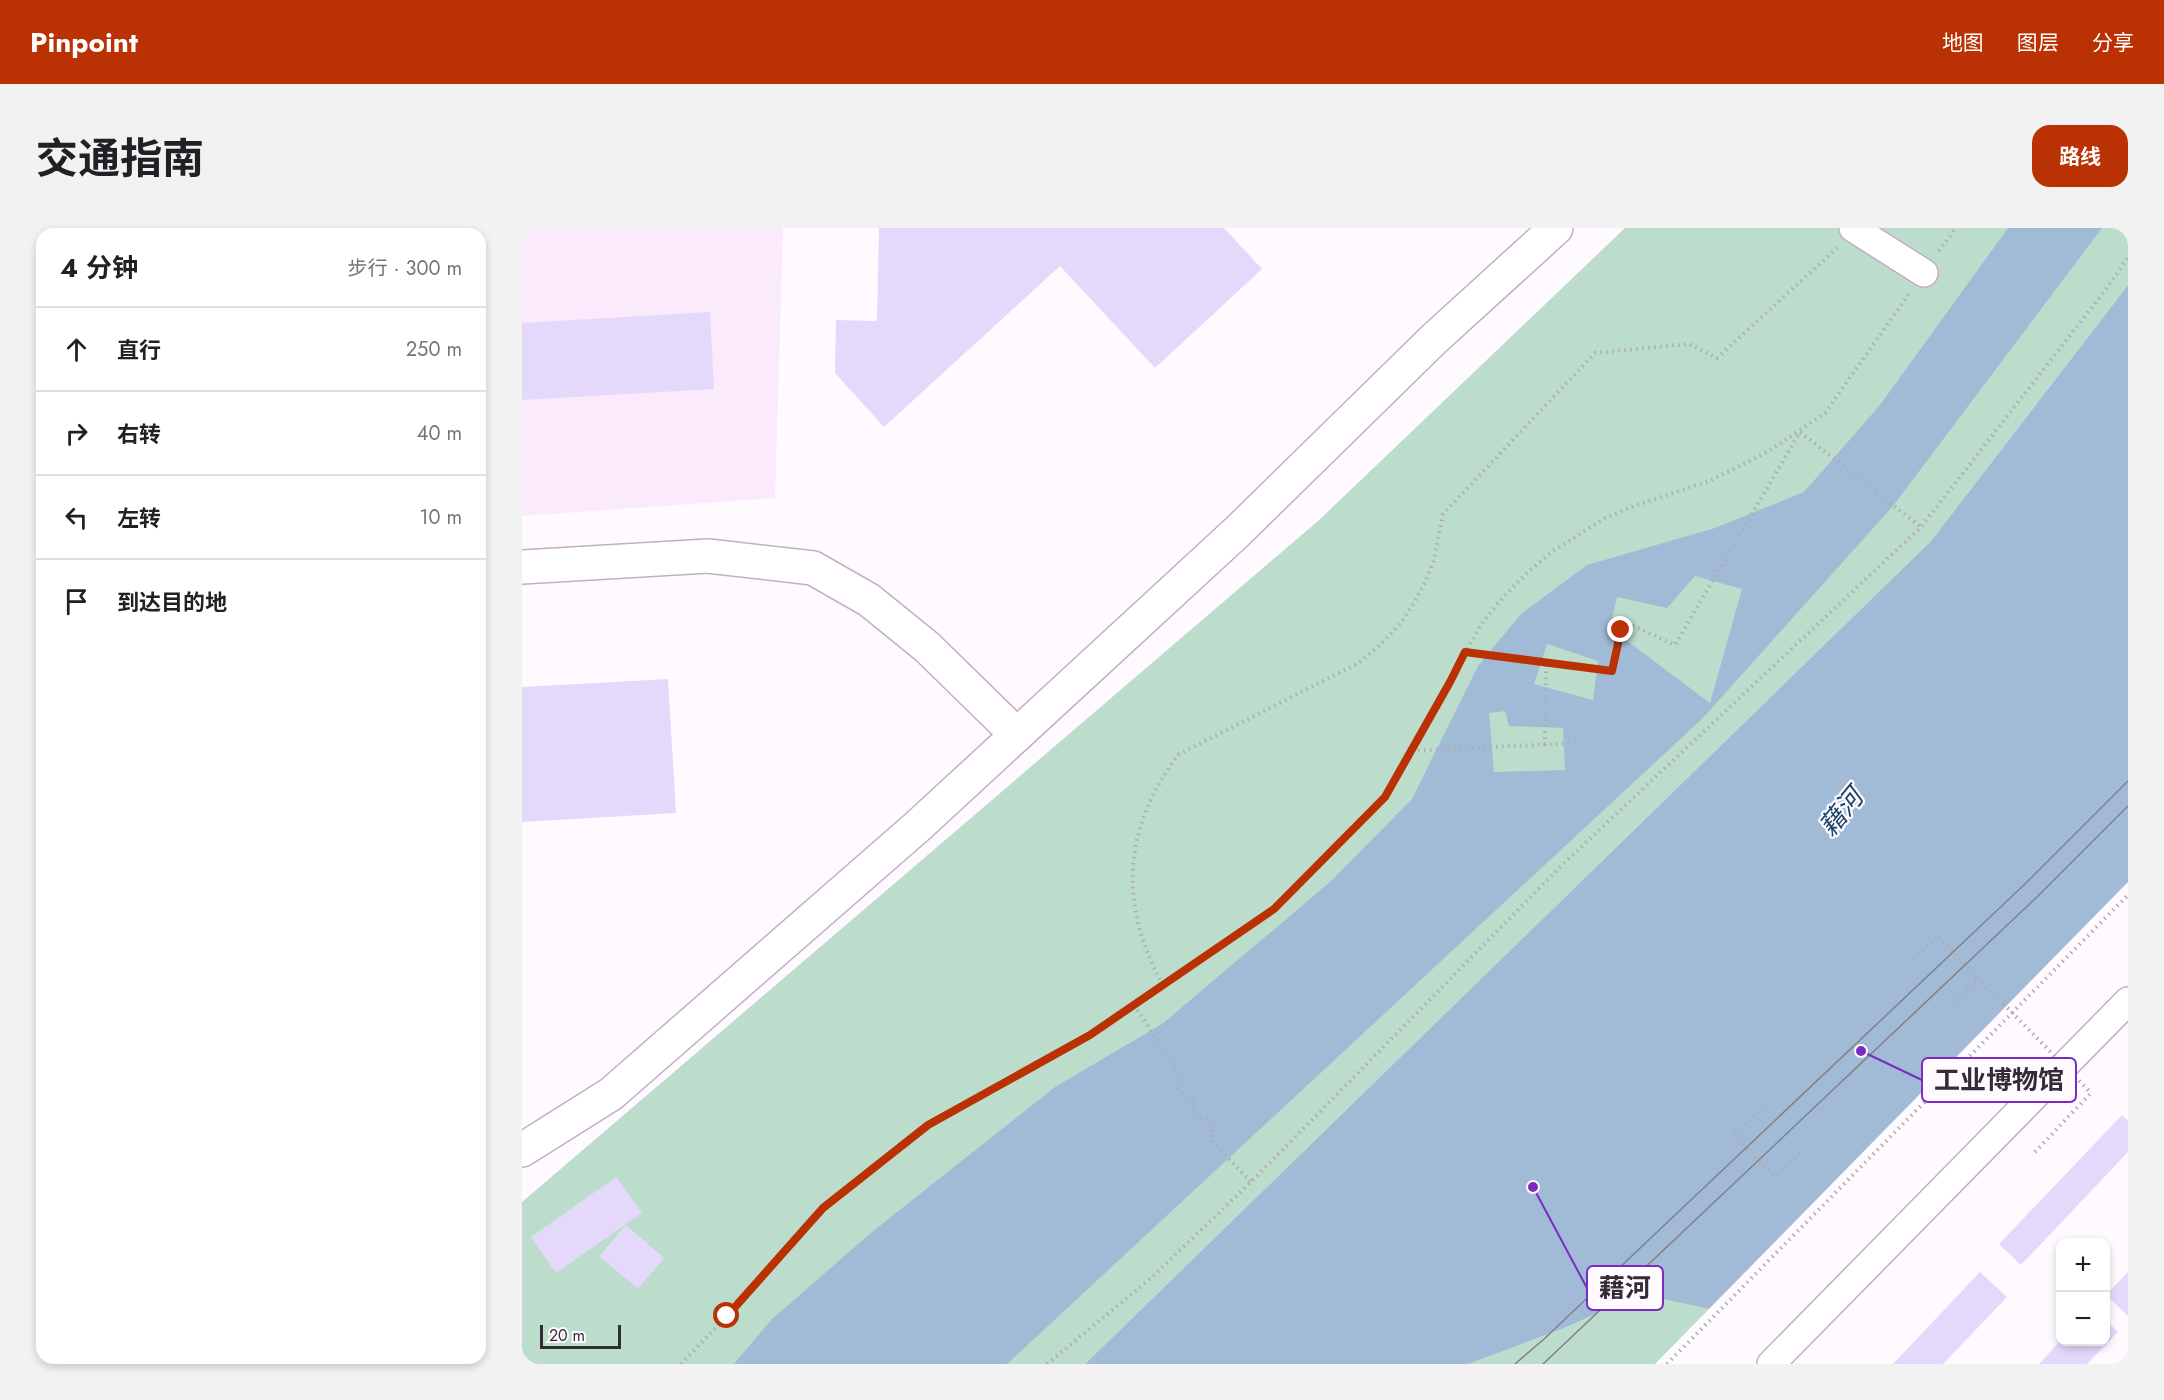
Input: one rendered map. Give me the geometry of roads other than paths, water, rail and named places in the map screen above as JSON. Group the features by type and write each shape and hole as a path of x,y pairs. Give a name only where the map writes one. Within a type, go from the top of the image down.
{"main road":[{"path":"522,1150 611,1094 918,826 1237,532 1434,339 1556,228"},
{"path":"522,567 708,556 813,568 869,600 927,647 1017,735"}],"street":[{"path":"1855,229 1924,273"},
{"path":"1771,1364 2128,1001"}],"water":[{"path":"2008,228 2102,228 1893,506 1703,718 1007,1364 734,1364 771,1320 872,1232 1055,1087 1162,1024 1330,882 1412,799 1478,666 1521,614 1587,565 1715,528 1804,492 1880,405","holes":["1695,576 1742,589 1710,703 1610,628 1617,597 1667,608","1547,644 1598,661 1593,700 1534,684","1505,711 1509,726 1563,728 1565,770 1494,772 1489,713"]},
{"path":"2128,285 2128,882 1709,1309 1639,1294 1567,1327 1469,1364 1085,1364 1931,541"}],"tram line":[{"path":"1515,1364 2026,883 2128,781"},
{"path":"1543,1364 2038,896 2128,806"}],"place":[{"name":"工业博物馆","path":"1861,1051"},
{"name":"藉河","path":"1533,1187"}]}
